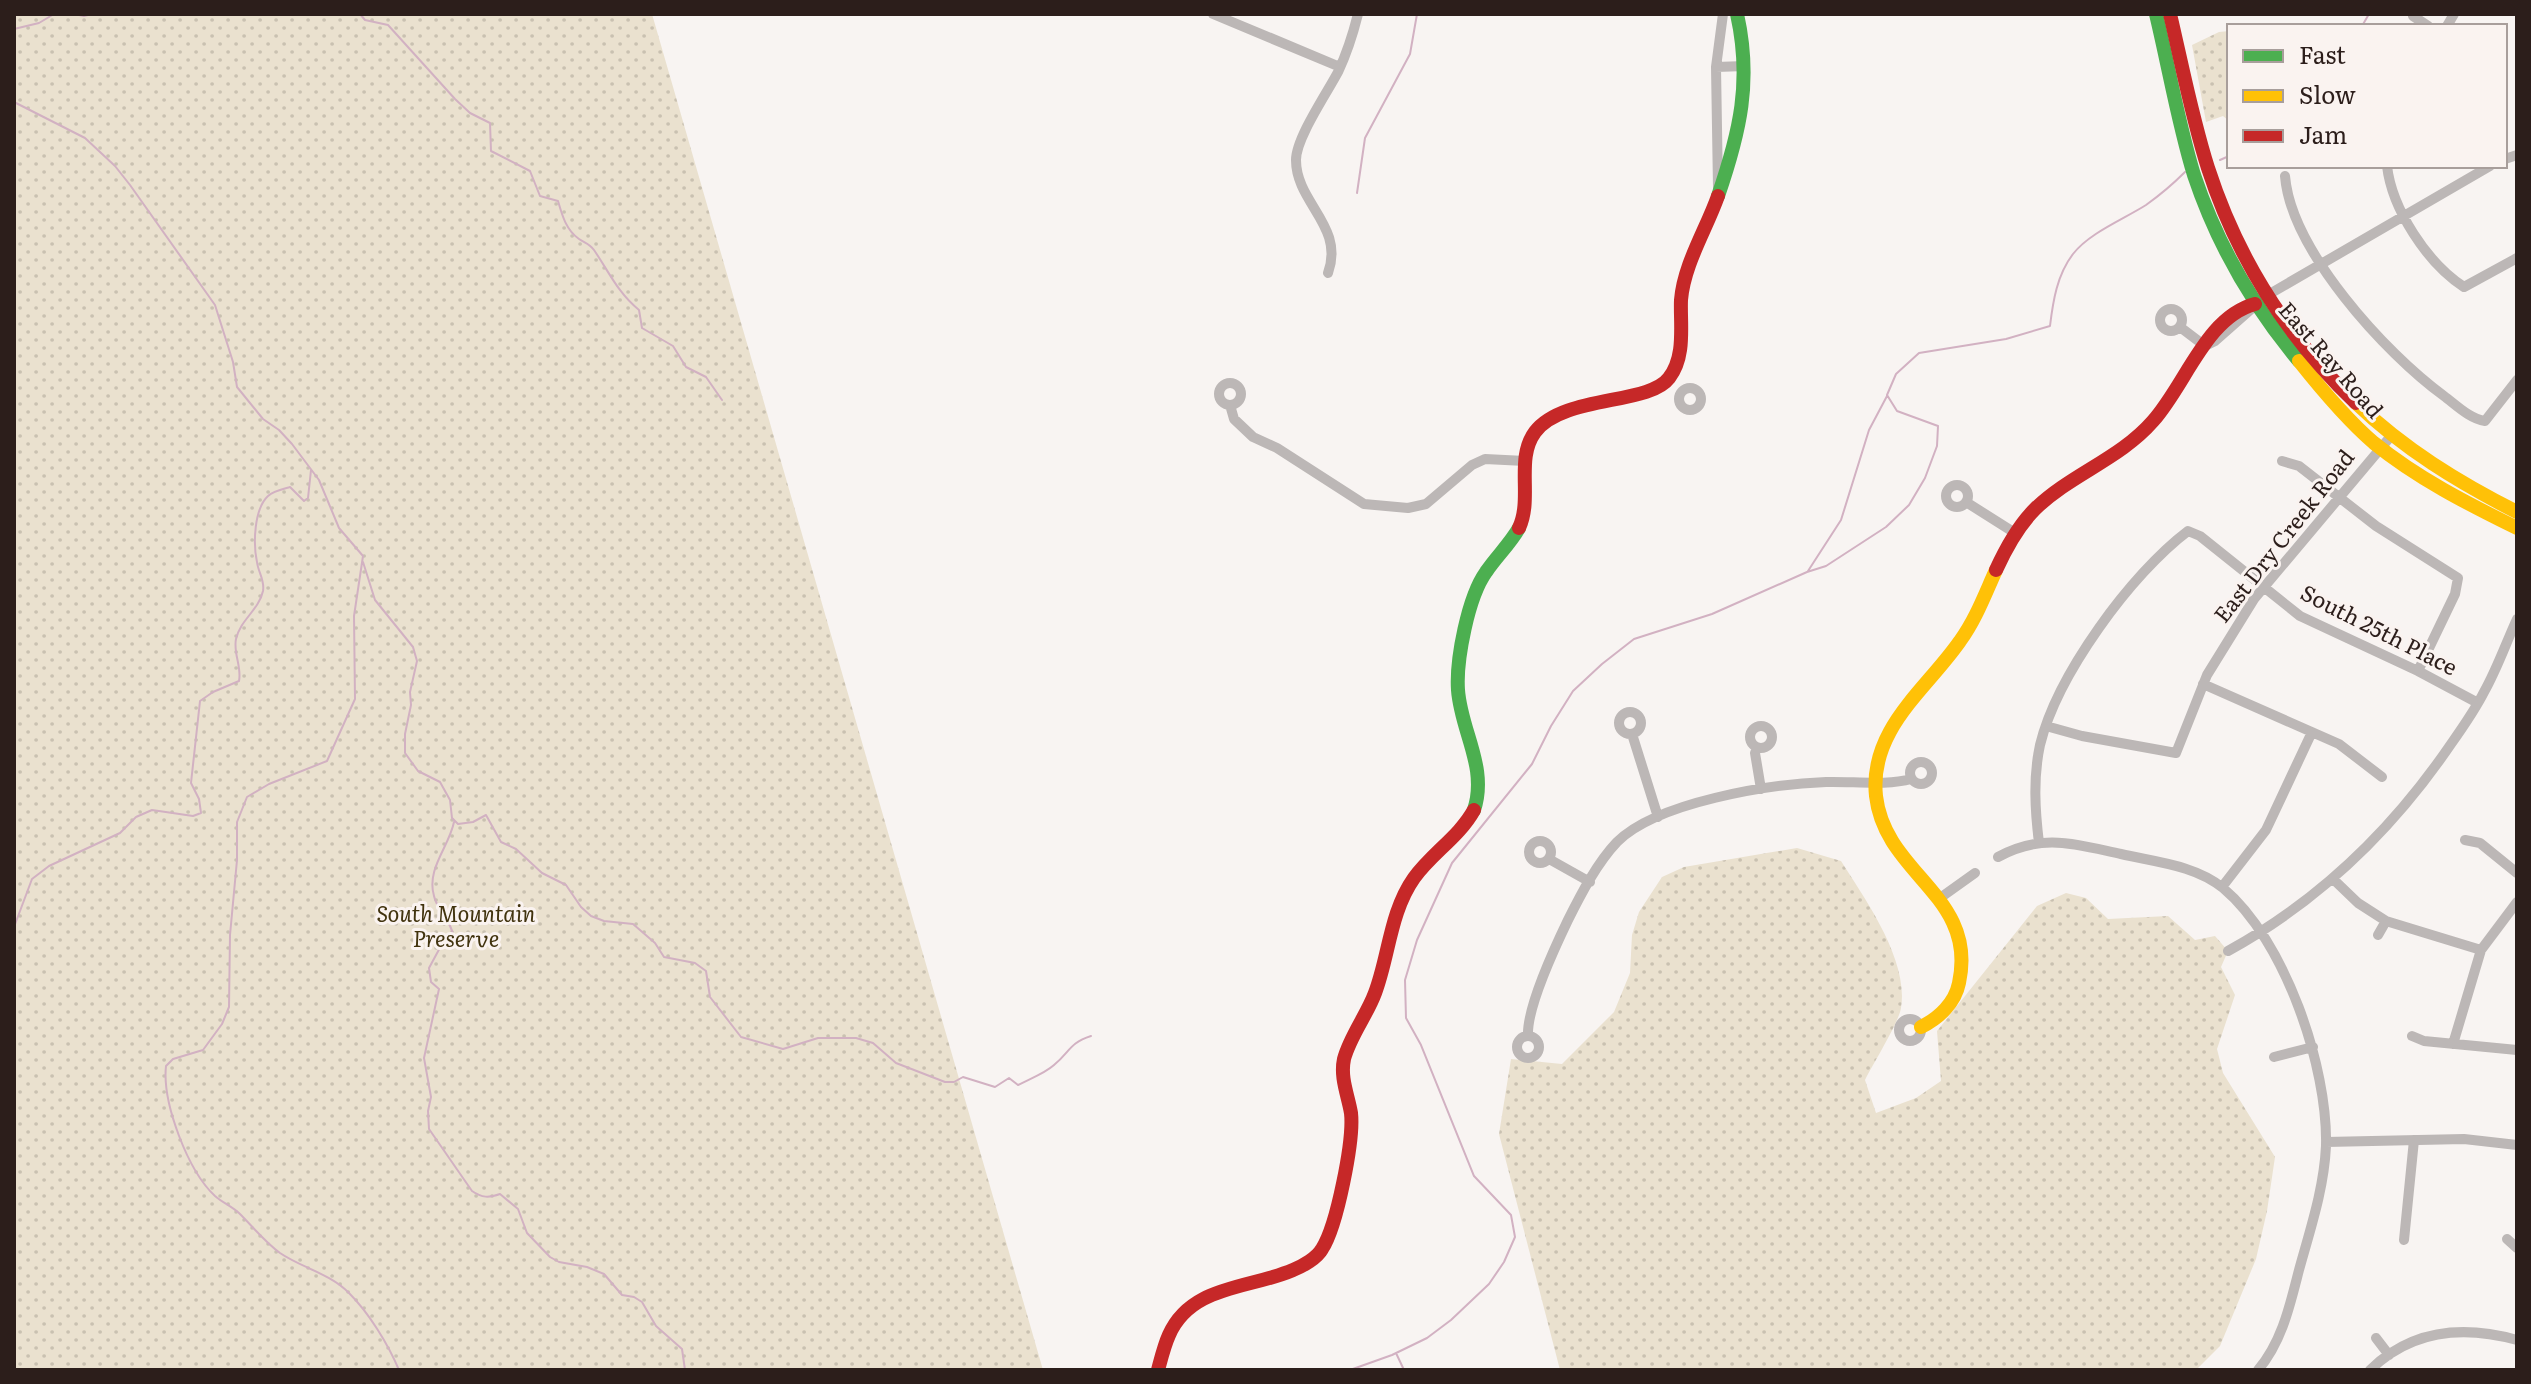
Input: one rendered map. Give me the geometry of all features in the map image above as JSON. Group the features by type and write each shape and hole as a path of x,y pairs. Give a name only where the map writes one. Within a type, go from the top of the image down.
{"street":[{"path":"1213,14 1340,67"},
{"path":"1328,273 1333,260 1332,241 1305,189 1296,159 1300,141 1340,67 1358,14"},
{"path":"1718,189 1716,67 1723,14"},
{"path":"1158,1370 1166,1342 1177,1323 1205,1297 1231,1286 1300,1270 1322,1250 1349,1153 1351,1115 1343,1079 1346,1051 1379,982 1406,892 1420,869 1464,824 1475,809 1478,798 1479,770 1458,691 1458,674 1475,596 1483,577 1512,539 1525,513 1525,461 1535,432 1545,422 1564,413 1659,388 1669,382 1677,367 1683,284 1707,226 1735,138 1745,83 1737,14"},
{"name":"East Ray Road","path":"2156,14 2200,167 2247,263 2260,300 2290,354 2379,447 2455,496 2517,528"},
{"name":"East Ray Road","path":"2170,14 2200,167"},
{"path":"2413,16 2425,24"},
{"path":"1716,67 1745,66"},
{"path":"2387,168 2391,190 2403,217 2454,281 2464,287 2517,258"},
{"path":"1921,1027 1941,1013 1955,995 1963,973 1965,953 1954,918 1887,832 1879,811 1875,781 1882,743 1892,725 1961,640 1974,619 2005,547 2026,518 2050,496 2109,460 2152,423 2205,346 2209,334 2242,306 2260,300 2487,168"},
{"path":"2285,176 2291,206 2322,264 2359,316 2406,366 2477,420 2485,421 2517,380"},
{"name":"East Ray Road","path":"2260,300 2351,400 2391,436 2465,486 2517,512"},
{"path":"2180,327 2205,346"},
{"path":"1669,382 1681,391"},
{"path":"1230,405 1234,419 1253,437 1277,448 1364,504 1408,508 1426,504 1438,497 1472,465 1485,459 1525,461"},
{"name":"East Dry Creek Road","path":"2046,726 2082,736 2176,753 2203,684 2263,588 2391,436"},
{"path":"2282,461 2299,466 2376,526 2458,578 2455,594 2418,671"},
{"path":"1966,502 2015,533"},
{"name":"South 25th Place","path":"2046,726 2062,687 2114,609 2146,569 2188,531 2200,536 2300,616 2418,671 2478,703"},
{"path":"2228,951 2260,933 2333,879 2375,840 2419,791 2478,703 2517,619"},
{"path":"2203,684 2339,744 2382,777"},
{"path":"2039,843 2034,789 2040,744 2046,726"},
{"path":"2222,887 2266,830 2312,732"},
{"path":"1632,734 1658,817"},
{"path":"1757,748 1755,753 1761,789"},
{"path":"1528,1035 1532,1013 1553,951 1590,882 1618,842 1644,823 1694,804 1761,789 1823,782 1896,782 1911,779"},
{"path":"2465,840 2480,843 2517,873"},
{"path":"1998,857 2023,846 2071,843 2180,867 2205,876 2237,901 2282,970 2313,1047 2323,1102 2326,1142 2320,1193 2293,1292 2278,1340 2258,1370"},
{"path":"1549,859 1590,882"},
{"path":"1940,898 1975,873"},
{"path":"2333,879 2358,903 2386,921 2481,950"},
{"path":"2453,1044 2481,950 2517,902"},
{"path":"2378,935 2386,921"},
{"path":"2412,1036 2424,1041 2517,1050"},
{"path":"2274,1057 2313,1047"},
{"path":"2326,1142 2464,1139 2517,1145"},
{"path":"2404,1240 2414,1140"},
{"path":"2507,1239 2517,1248"},
{"path":"2370,1370 2417,1339 2434,1334 2474,1330 2517,1340"},
{"path":"2376,1338 2389,1355"}],"green space":[{"name":"South Mountain Preserve","path":"14,14 652,14 1043,1370 14,1370"},
{"path":"2227,31 2227,119 2223,116 2206,122 2192,45"},
{"path":"1797,848 1841,861 1883,931 1898,970 1902,989 1901,1008 1865,1080 1876,1113 1916,1098 1941,1081 1937,1031 2037,906 2066,893 2086,898 2108,919 2168,916 2195,940 2215,936 2228,951 2221,967 2235,995 2217,1049 2223,1073 2275,1157 2256,1259 2220,1346 2196,1370 1560,1370 1499,1134 1511,1059 1562,1064 1614,1012 1630,973 1632,935 1639,912 1662,877 1684,867"}],"waterway":[{"path":"14,29 39,23 54,14"},
{"path":"74,14 92,14"},
{"path":"360,14 365,20 388,25 455,99 470,113 490,123 491,151 530,171 540,196 558,201 571,231 592,248 619,289 639,310 642,328 673,346 686,367 706,377 722,400"},
{"path":"1357,193 1365,138 1410,54 1417,14"},
{"path":"2363,24 2369,14"},
{"path":"14,102 85,138 130,185 215,305 233,362 237,387 263,419 292,444 319,480 339,528 363,556 354,616 355,699 327,761 269,784 247,797 237,822 229,1007 222,1024 203,1050 173,1059 166,1066 166,1081 179,1136 205,1185 280,1253 333,1280 349,1293 377,1329 399,1370"},
{"path":"2220,160 2227,157"},
{"path":"1350,1370 1427,1338 1451,1320 1489,1284 1504,1262 1515,1237 1511,1215 1474,1176 1421,1045 1406,1018 1405,980 1417,940 1452,863 1532,764 1573,691 1634,639 1712,614 1826,566 1886,527 1909,505 1925,478 1937,446 1938,426 1897,411 1887,395 1896,374 1919,353 2006,339 2050,326 2059,279 2080,246 2151,201 2185,172"},
{"path":"1808,571 1841,520 1869,430 1887,396"},
{"path":"14,927 32,879 49,866 120,833 136,817 152,810 193,816 201,813 199,799 191,783 200,701 239,681 236,639 263,591 255,546 260,509 270,494 290,487 304,501 308,498 311,470"},
{"path":"363,562 375,600 413,647 417,661 410,692 405,753 418,771 440,782 450,800 452,818 458,824 473,822 486,815 501,842 516,849 542,873 566,885 591,916 604,921 633,924 655,943 664,957 695,963 706,971 710,997 741,1037 783,1049 818,1038 856,1038 873,1043 896,1063 945,1082 954,1082 963,1077 995,1087 1009,1078 1018,1085 1041,1074 1074,1045 1091,1036"},
{"path":"454,822 435,867 432,886 453,936 442,944 429,968 431,982 439,989 424,1058 431,1097 429,1129 472,1191 486,1197 500,1194 518,1209 527,1233 550,1257 604,1274 622,1295 642,1302 656,1326 682,1349 685,1370"},
{"path":"1396,1353 1404,1370"}],"traffic: fast":[{"path":"1718,196 1738,128 1741,106 1743,62 1737,14"},
{"path":"2156,14 2183,136 2203,201 2238,273 2266,318 2299,361"},
{"path":"1474,810 1478,779 1458,690 1461,646 1480,583 1519,528"}],"traffic: slow":[{"path":"2299,361 2344,414 2390,456 2443,490 2517,528"},
{"path":"2356,403 2432,464 2517,512"},
{"path":"1921,1027 1940,1014 1954,997 1959,983 1961,953 1955,928 1943,906 1895,846 1883,823 1876,796 1876,772 1881,750 1891,730 1966,633 1996,570"}],"traffic: jam":[{"path":"2170,14 2202,149 2234,234 2267,295 2287,324 2308,352 2356,403"},
{"path":"1519,528 1525,504 1526,454 1535,432 1548,420 1565,412 1644,393 1659,387 1669,378 1680,350 1683,287 1718,196"},
{"path":"1996,570 2013,538 2035,509 2140,434 2165,406 2210,337 2238,311 2255,304"},
{"path":"1158,1370 1169,1335 1191,1306 1206,1297 1297,1268 1313,1259 1322,1249 1339,1203 1350,1142 1351,1113 1343,1073 1347,1050 1375,993 1406,891 1421,869 1474,810"}]}
